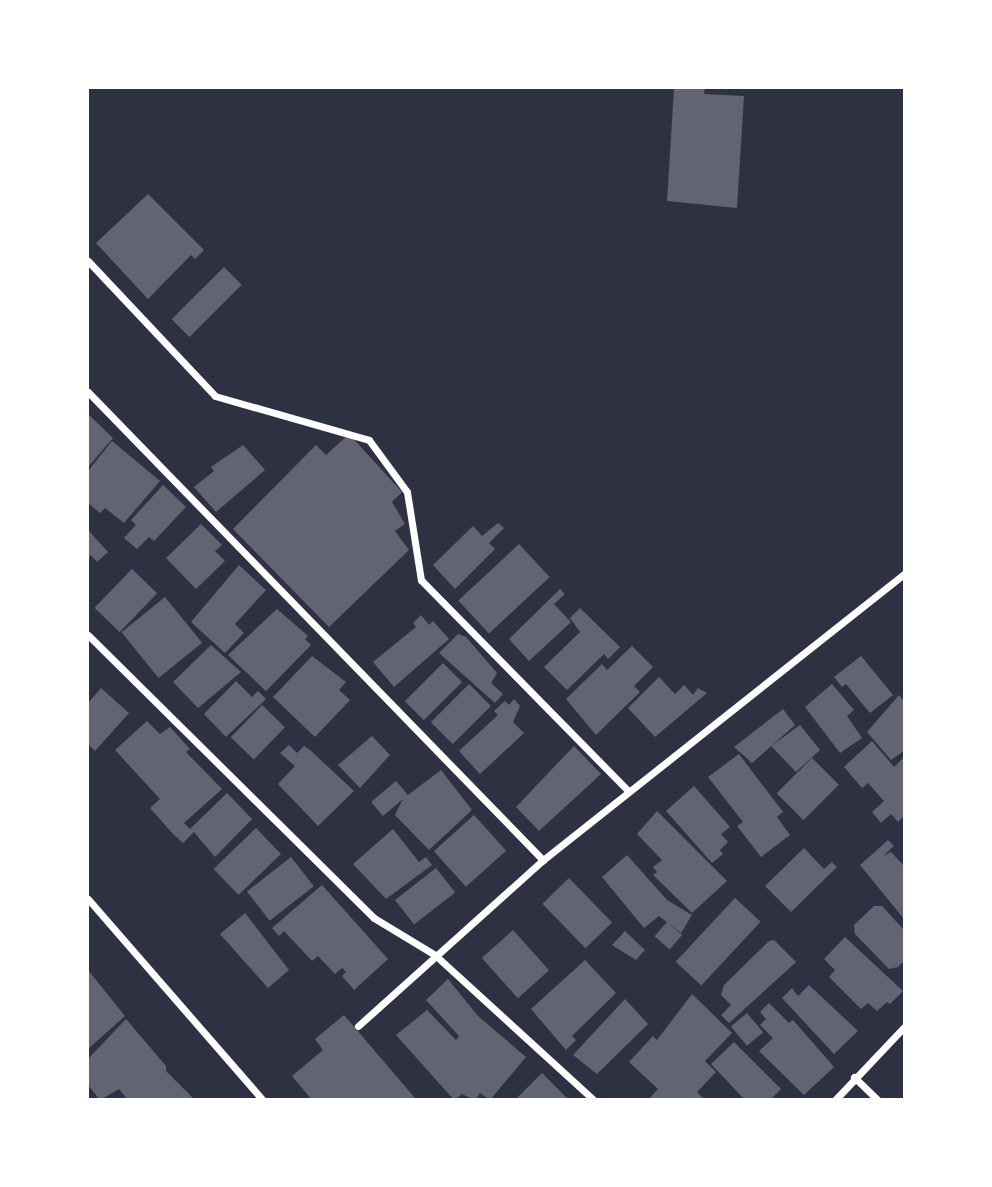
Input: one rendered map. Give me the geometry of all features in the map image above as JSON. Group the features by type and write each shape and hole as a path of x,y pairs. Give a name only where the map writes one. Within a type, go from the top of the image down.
{"street":[{"path":"88,261 215,396 369,440 407,492 421,580 628,791"},
{"path":"88,392 543,860"},
{"path":"358,1026 543,860 905,574"},
{"path":"88,635 374,918 435,955 594,1100"},
{"path":"88,899 263,1100"},
{"path":"835,1100 854,1077 905,1027"},
{"path":"854,1077 878,1100"}],"building":[{"path":"674,88 705,88 704,94 744,96 737,208 667,201"},
{"path":"148,194 204,250 195,259 191,255 148,299 96,243"},
{"path":"224,267 242,285 189,337 172,319"},
{"path":"88,414 113,438 88,467"},
{"path":"349,434 402,492 392,502 405,524 395,531 409,550 329,627 233,529 316,445 326,455"},
{"path":"112,441 160,481 124,523 105,508 100,513 88,503 88,471"},
{"path":"243,445 265,470 216,512 194,487 214,471 211,467"},
{"path":"163,485 186,507 154,541 149,537 137,549 124,538 136,525 131,520"},
{"path":"498,523 504,528 489,543 495,549 455,589 433,565 473,526 482,536"},
{"path":"201,524 222,545 215,551 225,561 196,589 166,558"},
{"path":"88,530 108,552 97,562 91,555 88,559"},
{"path":"519,544 550,577 489,634 458,601"},
{"path":"239,565 266,590 235,624 244,633 225,653 191,622"},
{"path":"132,569 157,593 120,632 94,608"},
{"path":"560,589 565,594 554,604 571,622 529,661 509,639"},
{"path":"165,597 202,643 159,678 121,632"},
{"path":"580,608 620,647 608,659 604,654 567,690 544,667 580,632 570,618"},
{"path":"277,609 308,636 305,639 311,645 266,691 228,655"},
{"path":"421,615 429,625 433,621 449,639 394,687 373,662 416,627 413,623"},
{"path":"458,634 466,637 497,673 491,683 503,694 495,703 439,653"},
{"path":"211,645 241,672 198,708 173,682"},
{"path":"632,646 653,667 634,686 640,692 596,735 566,699 602,664 607,670"},
{"path":"312,656 346,682 339,690 350,700 315,737 273,697"},
{"path":"861,656 893,695 870,713 846,684 842,687 834,677"},
{"path":"443,663 462,682 424,720 405,701"},
{"path":"659,677 675,694 684,685 693,695 698,688 707,693 655,737 628,708"},
{"path":"236,681 252,697 258,691 266,699 226,737 204,714"},
{"path":"469,684 491,706 453,744 431,722"},
{"path":"832,684 854,710 847,716 862,738 840,753 805,707"},
{"path":"101,688 129,713 95,751 88,744 88,703"},
{"path":"899,695 904,701 904,751 891,760 867,732"},
{"path":"514,699 520,706 513,722 524,733 480,774 459,751 498,715 494,711 505,701 509,705"},
{"path":"262,705 285,727 254,760 231,737"},
{"path":"783,709 795,725 752,763 734,747"},
{"path":"147,721 160,734 170,727 190,749 186,752 222,789 184,823 190,829 227,793 252,819 215,857 194,832 183,843 173,834 150,808 160,799 115,750"},
{"path":"800,725 820,750 796,772 771,746"},
{"path":"372,736 390,755 360,788 338,765"},
{"path":"872,741 894,767 904,757 904,816 898,822 891,814 881,823 872,812 884,801 868,783 862,788 844,767"},
{"path":"289,745 297,753 304,746 310,750 354,791 318,826 278,784 295,766 280,753"},
{"path":"574,746 601,774 539,831 516,807"},
{"path":"739,754 783,812 777,817 790,835 761,857 737,826 743,822 708,777"},
{"path":"812,758 839,785 804,820 777,793"},
{"path":"441,770 472,810 429,850 395,815 403,799 383,816 371,802 396,781 408,795"},
{"path":"694,786 730,827 721,834 728,842 720,850 723,854 712,863 666,811"},
{"path":"657,811 727,881 692,913 653,875 657,872 653,867 662,860 637,834"},
{"path":"474,815 506,851 466,887 434,851"},
{"path":"256,828 281,854 239,895 214,869"},
{"path":"393,829 419,862 426,857 432,865 386,899 353,864"},
{"path":"888,840 894,846 883,856 891,852 904,866 904,919 860,865"},
{"path":"804,848 824,869 832,862 837,867 791,912 765,886"},
{"path":"627,855 667,900 692,915 681,933 659,916 644,928 602,877"},
{"path":"291,857 314,886 270,921 247,891"},
{"path":"436,868 455,892 414,924 395,900"},
{"path":"569,878 612,923 585,948 542,904"},
{"path":"322,885 388,959 354,990 342,976 346,972 342,968 335,974 318,956 312,961 284,931 279,936 272,928"},
{"path":"735,898 761,922 701,985 676,962"},
{"path":"874,906 882,906 904,930 904,961 898,967 889,969 855,934 854,925"},
{"path":"245,913 289,970 268,988 220,934"},
{"path":"667,922 682,935 670,949 655,936"},
{"path":"513,930 549,970 518,998 482,958"},
{"path":"625,931 645,950 636,960 612,945"},
{"path":"845,937 903,991 890,1004 887,1002 877,1011 868,1003 861,1009 829,977 835,970 824,959"},
{"path":"774,940 796,962 729,1023 721,1015 731,1005 721,995 724,985 769,941"},
{"path":"585,960 616,993 572,1036 576,1040 566,1050 531,1009"},
{"path":"88,970 125,1016 88,1049"},
{"path":"448,979 478,1016 526,1057 490,1100 480,1093 475,1100 462,1094 454,1100 396,1035 427,1010 456,1040 459,1036 426,1000"},
{"path":"809,985 858,1031 834,1054 782,998 792,988 798,996"},
{"path":"692,994 732,1033 705,1061 716,1072 697,1092 705,1100 648,1100 658,1089 629,1062 653,1036 657,1040"},
{"path":"625,999 648,1024 597,1074 573,1055"},
{"path":"769,1003 789,1023 793,1020 834,1067 804,1095 759,1051 773,1038 760,1025 766,1019 760,1012"},
{"path":"747,1013 763,1032 747,1046 731,1026"},
{"path":"344,1015 415,1098 413,1100 312,1100 292,1076 323,1050 315,1039"},
{"path":"126,1019 166,1066 166,1071 195,1100 128,1100 119,1089 100,1100 88,1085 88,1059"},
{"path":"734,1042 781,1089 770,1100 745,1100 711,1064"},
{"path":"542,1073 569,1100 515,1100"}]}
